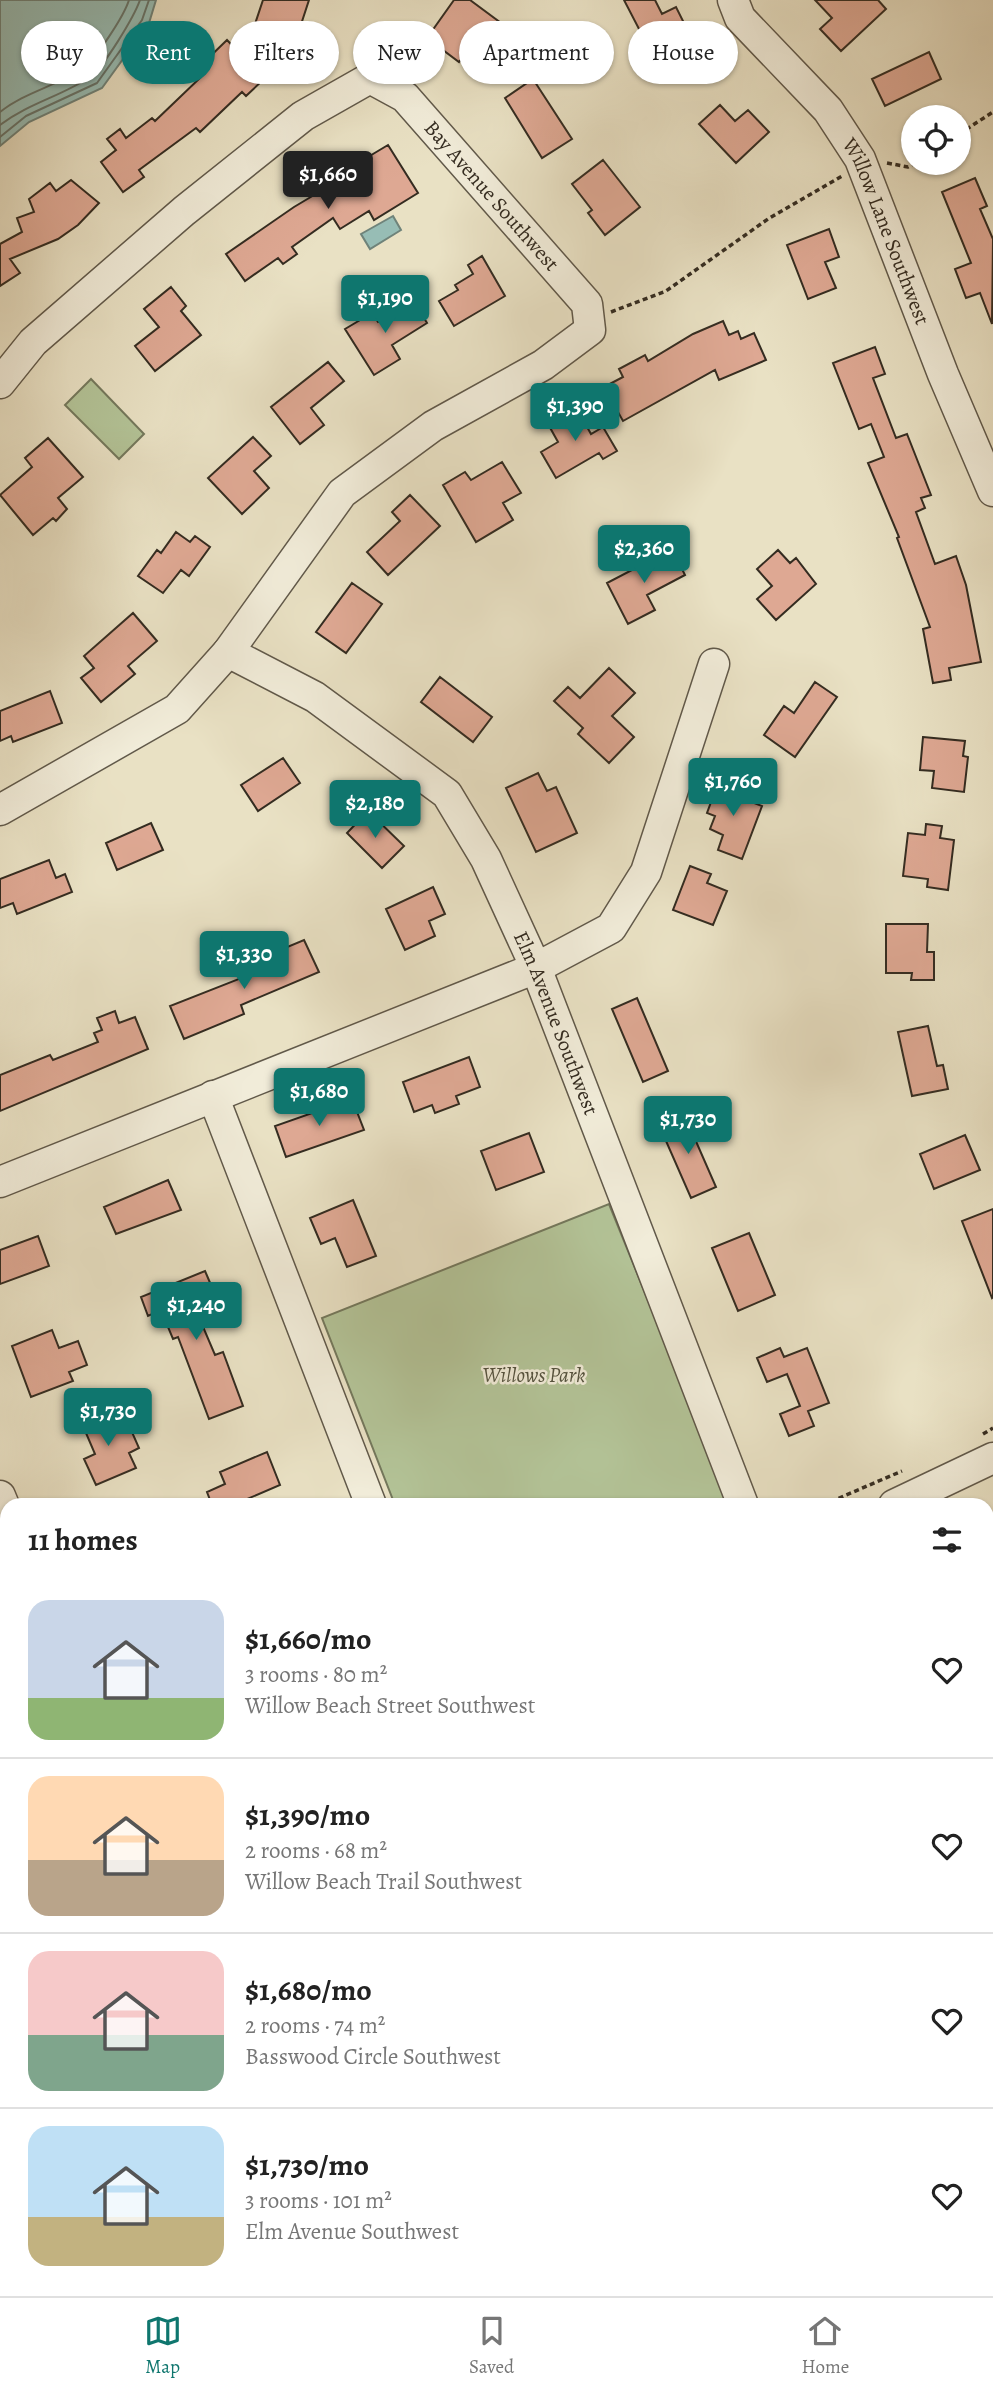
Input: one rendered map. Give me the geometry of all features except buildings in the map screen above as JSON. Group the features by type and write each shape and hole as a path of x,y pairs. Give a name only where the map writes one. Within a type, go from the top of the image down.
{"street":[{"name":"Willow Lane Southwest","path":"733,0 740,18 828,110 860,159 993,491"},
{"name":"Bay Avenue Southwest","path":"0,383 33,342 184,212 303,116 370,78 405,97 587,304 590,324"},
{"path":"0,810 177,709 228,652 342,493 433,426 543,365 590,324"},
{"name":"Elm Avenue Southwest","path":"228,652 315,697 447,794 486,859 536,968 740,1498"},
{"path":"0,1182 536,968 611,928 646,872 714,664"},
{"path":"213,1096 368,1498"},
{"path":"909,1498 993,1458"}],"path":[{"path":"971,126 993,112"},
{"path":"590,324 666,291 768,219 844,174 860,159"}],"green space":[{"path":"91,379 144,434 119,459 65,405"},
{"name":"Willows Park","path":"609,1204 728,1498 392,1498 322,1318"}],"water":[{"path":"0,0 156,0 150,21 121,21 121,62 107,81 107,21 21,21 21,84 105,84 102,88 29,122 0,146"},
{"path":"393,216 401,230 370,249 361,234"}]}
